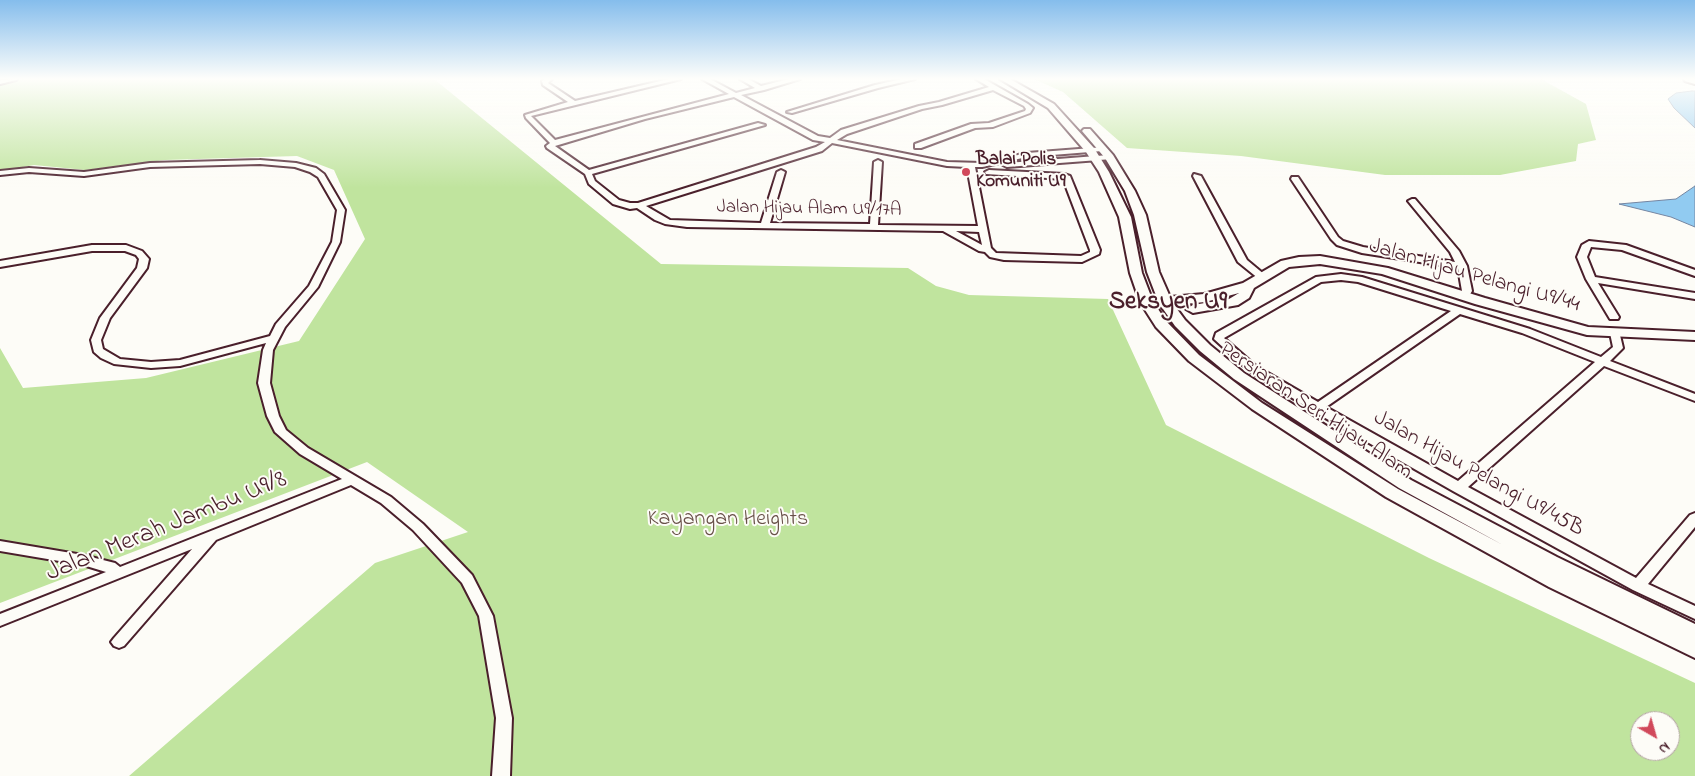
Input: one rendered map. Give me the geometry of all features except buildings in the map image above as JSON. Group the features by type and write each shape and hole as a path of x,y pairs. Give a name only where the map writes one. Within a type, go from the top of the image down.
{"street":[{"path":"530,115 528,117 552,143 550,146 588,173 592,182 616,202 630,206 639,205 819,149 844,132 896,115"},
{"path":"552,143 660,115"},
{"path":"772,115 816,138 829,142 947,164 1013,166 1099,154"},
{"path":"918,146 974,126 990,125 1019,115"},
{"name":"Persiaran Seri Hijau Alam","path":"1060,115 1099,154 1130,191 1140,215 1153,272 1172,312 1205,348 1239,376 1405,484 1550,562 1695,634"},
{"name":"Persiaran Seri Hijau Alam","path":"1073,115 1099,154 1104,172 1125,217 1136,273 1150,307 1161,324 1194,358 1257,406 1366,476 1556,582 1695,650"},
{"path":"588,173 762,125"},
{"path":"874,227 878,162"},
{"path":"0,173 29,170 84,174 150,165 285,163 313,170 321,176 341,210 336,242 314,287 280,326 268,350 264,383 273,416 281,432 304,451 386,500 418,527 467,579 486,616 504,718 501,776"},
{"path":"971,166 982,229 987,249 993,255 1082,260 1094,254 1095,250 1067,178 1062,175 989,172"},
{"path":"765,225 781,172"},
{"path":"1197,176 1243,262 1262,276"},
{"path":"1294,179 1335,239 1340,243 1362,250 1462,266"},
{"path":"1412,201 1454,251 1462,266 1467,291 1464,296"},
{"name":"Jalan Hijau Alam U9/17A","path":"639,205 658,218 668,222 982,229"},
{"path":"944,228 982,249 987,249"},
{"path":"1614,317 1591,279 1582,257 1585,247 1589,244 1622,247 1641,252 1695,273"},
{"path":"0,264 92,248 126,248 139,253 144,259 142,268 105,318 96,340 98,350 105,356 118,362 150,365 180,363 256,342 274,339"},
{"name":"Jalan Hijau Pelangi U9/44","path":"1150,307 1172,312 1193,304 1233,302 1244,295 1248,286 1285,264 1320,260 1384,271 1556,324 1587,331 1695,336"},
{"name":"Jalan Hijau Pelangi U9/45B","path":"1457,311 1379,284 1341,277 1319,279 1220,335 1219,338 1252,368 1317,408 1458,488 1638,586 1695,613"},
{"path":"1591,279 1695,296"},
{"path":"1159,285 1193,304"},
{"path":"1172,312 1193,304"},
{"path":"1317,408 1457,311 1526,331 1695,398"},
{"path":"1458,488 1604,362 1618,348 1615,333"},
{"name":"Jalan Merah Jambu U9/8","path":"0,620 352,480"},
{"path":"1638,586 1695,518"},
{"path":"119,642 212,536"},
{"path":"0,546 83,560 110,567 118,573"}],"green space":[{"name":"Kayangan Heights","path":"0,115 478,115 661,264 908,268 936,286 969,295 1108,299 1166,425 1429,558 1695,683 1695,776 129,776 375,563 468,532 367,462 0,603 0,348 23,388 146,378 299,341 365,239 334,170 297,156 165,160 85,170 34,165 0,171"},
{"path":"1090,115 1589,115 1596,140 1578,144 1576,161 1500,175 1385,175 1241,156 1127,148"}],"water":[{"path":"1682,115 1695,115 1695,128"},
{"path":"1695,186 1695,227 1671,217 1619,204 1676,199"}],"place":[{"name":"Balai Polis Komuniti U9","path":"966,172"}],"district":[{"name":"Seksyen U9","path":"1168,304"}]}
